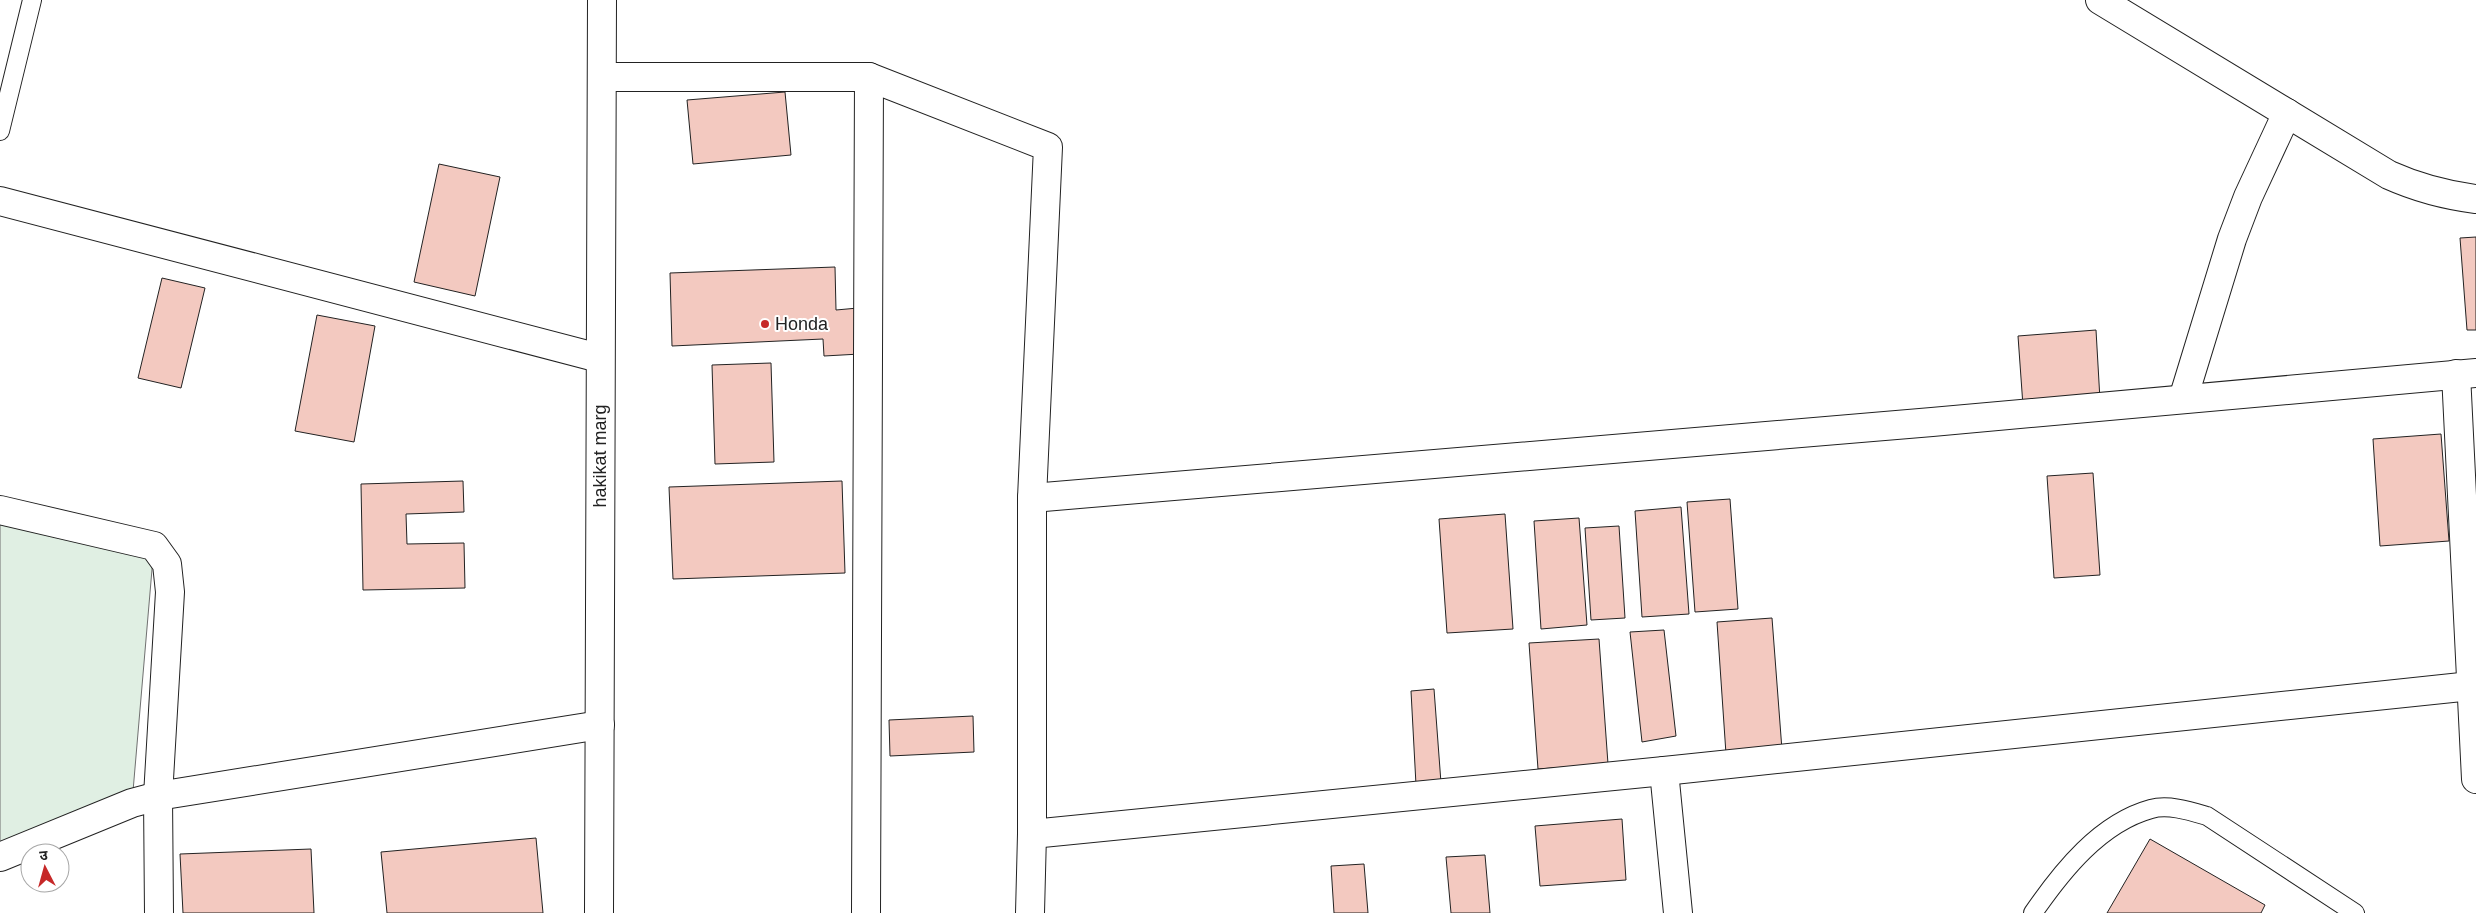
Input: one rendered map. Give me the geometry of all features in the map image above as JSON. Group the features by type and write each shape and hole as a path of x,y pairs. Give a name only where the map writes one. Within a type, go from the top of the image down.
{"street":[{"name":"hakikat marg","path":"599,913 599,358 602,0"},
{"path":"2100,0 2389,175 2416,187 2442,195 2476,198"},
{"path":"602,77 869,77 1048,147 1032,498 1032,834 1030,913"},
{"path":"866,913 869,77"},
{"path":"2183,399 2232,240 2248,197 2288,113"},
{"path":"0,201 599,358"},
{"path":"1032,498 2466,373 2470,686 2476,779"},
{"path":"0,510 154,546 167,564 170,592 158,796 159,913"},
{"path":"1032,834 1664,771 2470,686"},
{"path":"0,857 132,803 158,796 600,725"},
{"path":"1664,771 1678,913"}],"lane":[{"path":"0,132 32,0"},
{"path":"2033,913 2087,846 2118,823 2152,808 2180,809 2207,816 2355,913"}],"green space":[{"path":"0,510 154,546 132,803 34,843 20,843 20,849 0,857"}],"building":[{"path":"785,92 791,155 693,164 687,100"},
{"path":"439,164 500,177 475,296 414,282"},
{"path":"2476,237 2476,330 2467,330 2460,238"},
{"name":"Honda","path":"835,267 836,310 858,308 860,354 824,356 823,339 672,346 670,273"},
{"path":"162,278 205,288 181,388 138,378"},
{"path":"317,315 375,326 354,442 295,431"},
{"path":"2096,330 2100,400 2023,406 2018,336"},
{"path":"771,363 774,462 715,464 712,365"},
{"path":"2441,434 2449,541 2380,546 2373,439"},
{"path":"2093,473 2100,575 2054,578 2047,476"},
{"path":"463,481 464,512 406,514 407,544 464,543 465,588 363,590 361,484"},
{"path":"842,481 845,573 673,579 669,487"},
{"path":"1730,499 1738,609 1695,612 1687,502"},
{"path":"1681,507 1689,614 1642,617 1635,511"},
{"path":"1505,514 1513,629 1447,633 1439,519"},
{"path":"1579,518 1587,625 1541,629 1534,521"},
{"path":"1619,526 1625,618 1591,620 1585,528"},
{"path":"1772,618 1782,750 1726,754 1717,622"},
{"path":"1664,630 1676,736 1642,742 1630,632"},
{"path":"1599,639 1608,764 1538,769 1529,643"},
{"path":"1434,689 1441,783 1416,785 1411,691"},
{"path":"973,716 974,752 890,756 889,720"},
{"path":"1622,819 1626,880 1540,886 1535,826"},
{"path":"536,838 543,913 387,913 381,852"},
{"path":"2150,839 2265,905 2261,913 2107,913"},
{"path":"311,849 314,913 183,913 180,854"},
{"path":"1485,855 1490,913 1451,913 1446,857"},
{"path":"1364,864 1368,913 1334,913 1331,866"}],"place":[{"name":"Honda","path":"765,324"}]}
